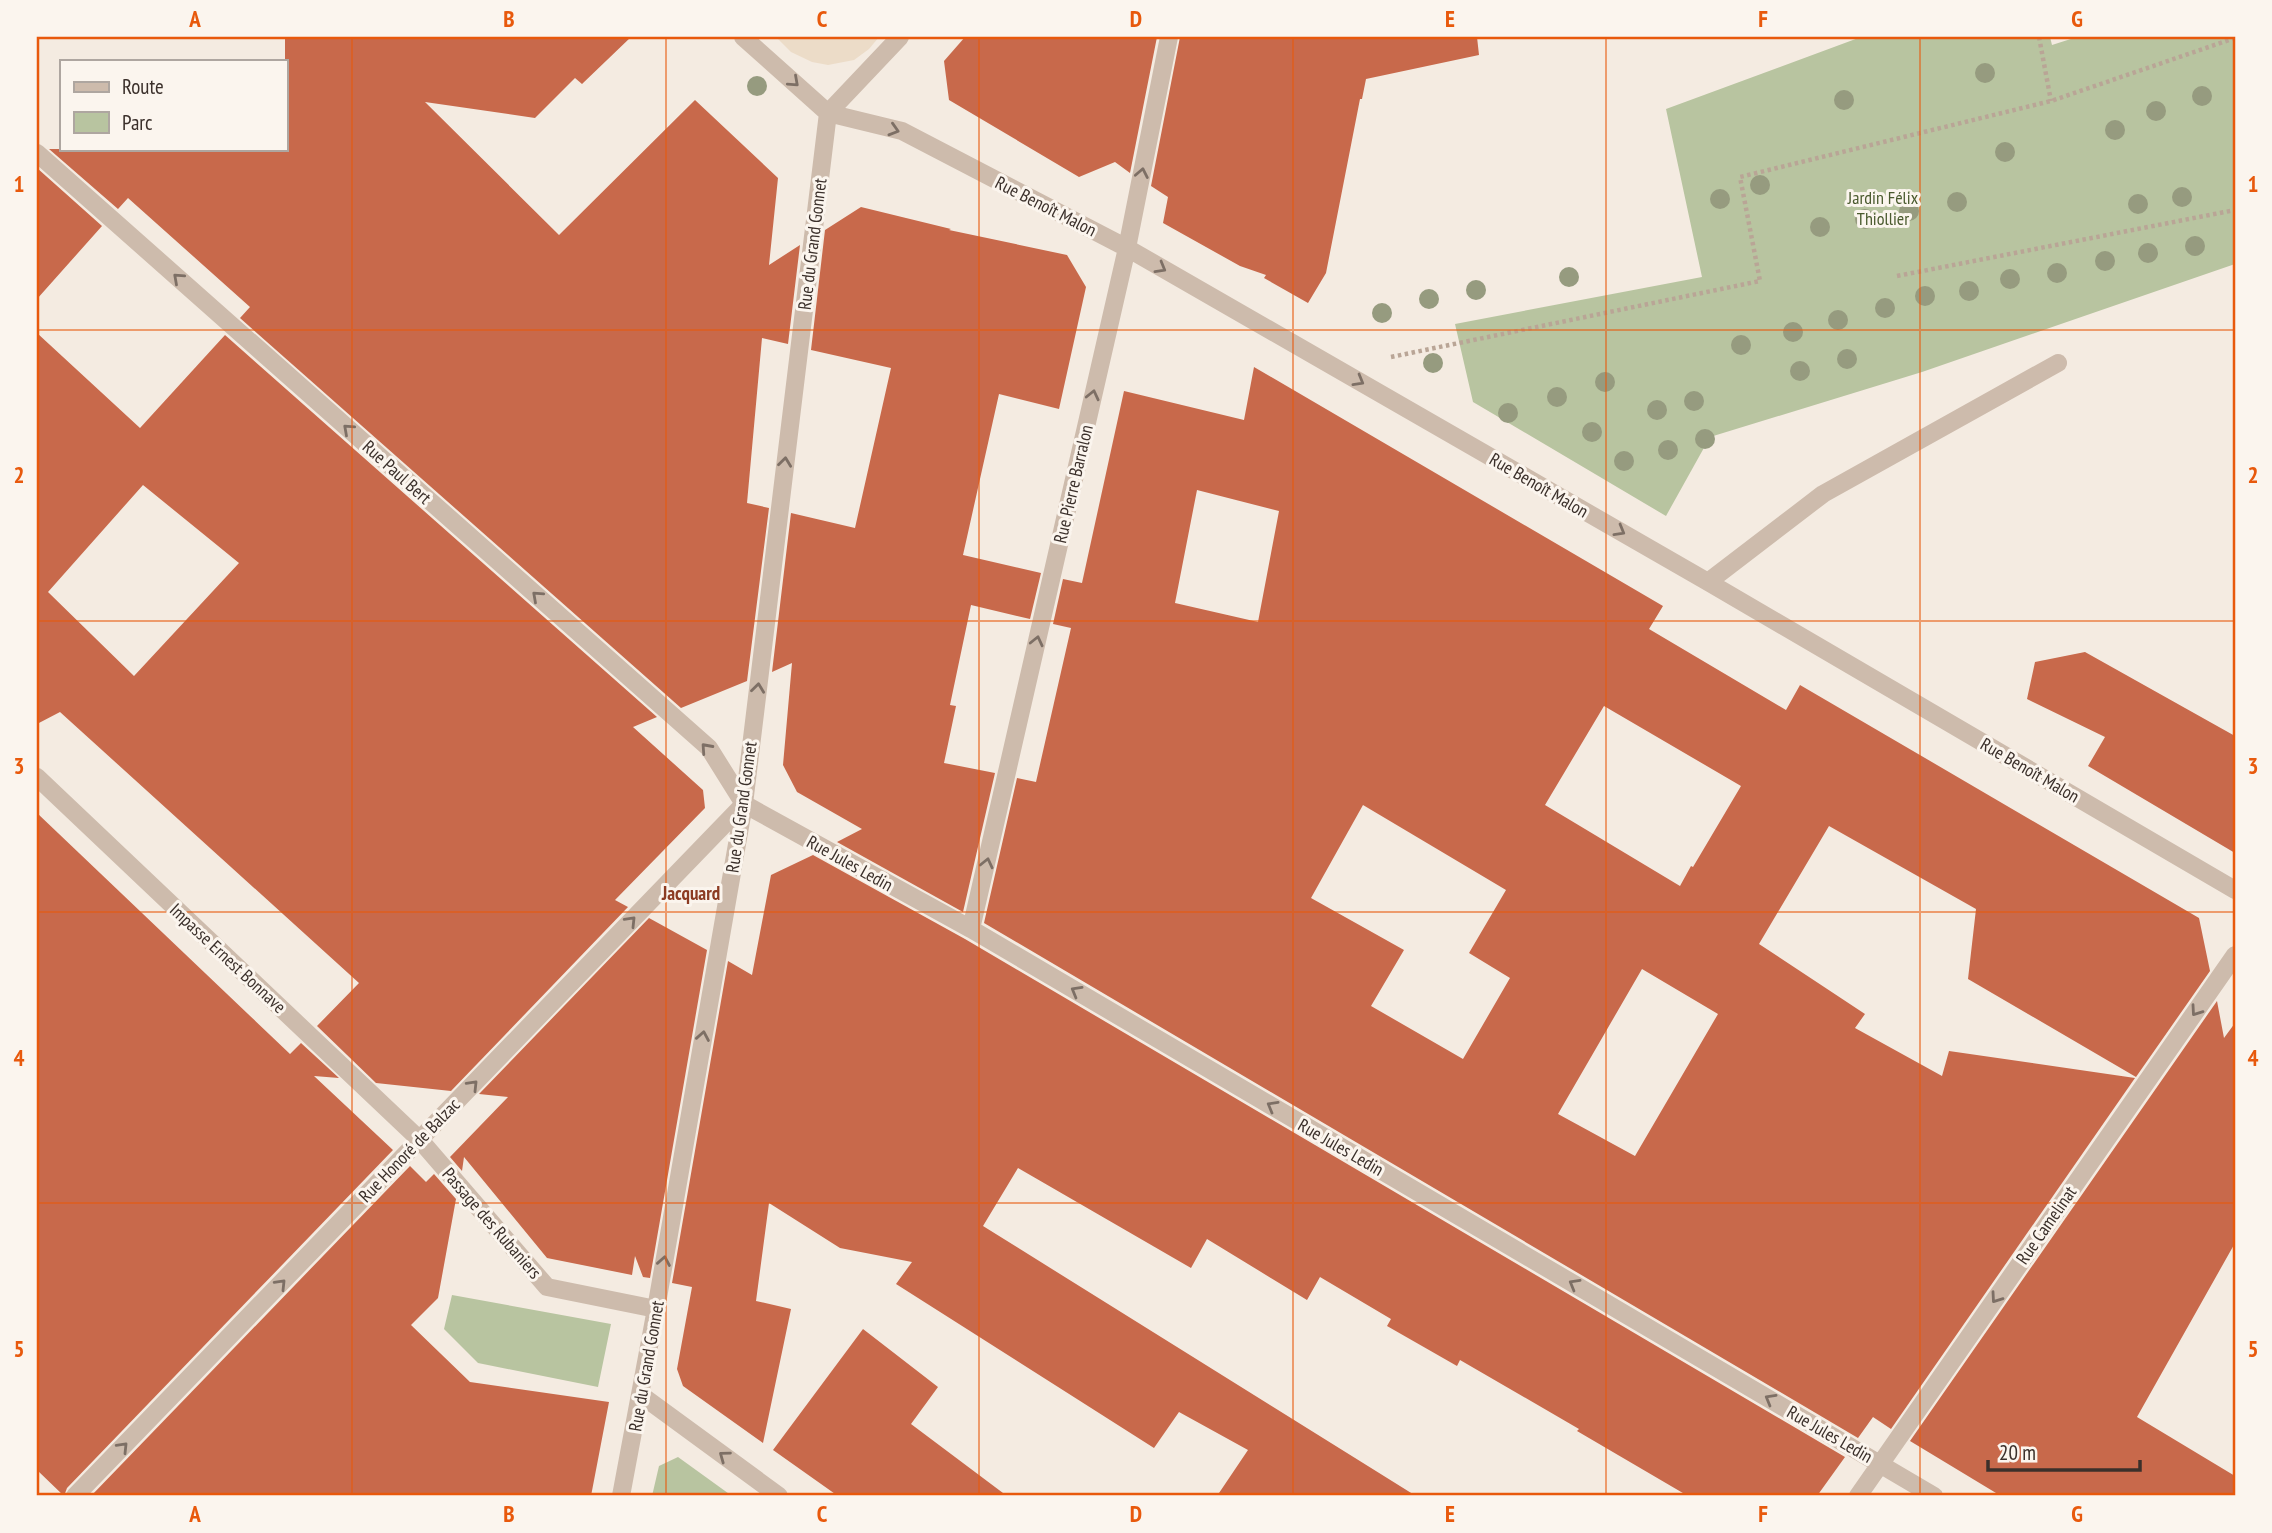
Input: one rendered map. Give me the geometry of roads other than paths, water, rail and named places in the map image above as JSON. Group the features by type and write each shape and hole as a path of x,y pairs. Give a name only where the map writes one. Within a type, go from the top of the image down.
{"street":[{"path":"743,37 828,113 900,37"},
{"name":"Rue Pierre Barralon","path":"971,929 1127,248 1169,37"},
{"name":"Rue Benoît Malon","path":"828,113 902,131 1127,248 1708,582 2235,890"},
{"name":"Rue du Grand Gonnet","path":"621,1496 744,804 828,113"},
{"name":"Rue Paul Bert","path":"37,153 709,748 744,804"},
{"path":"1708,582 1823,494 2058,363"},
{"name":"Impasse Ernest Bonnave","path":"37,777 420,1140"},
{"name":"Rue Jules Ledin","path":"744,804 971,929 1934,1496"},
{"name":"Rue Honoré de Balzac","path":"75,1496 744,804"},
{"name":"Rue Camelinat","path":"1858,1496 2235,955"},
{"name":"Passage des Rubaniers","path":"420,1140 547,1287 656,1309"},
{"path":"641,1395 779,1496"}],"district":[{"name":"Jacquard","path":"691,893"}],"park label":[{"name":"Jardin Félix Thiollier","path":"1883,207"}]}
